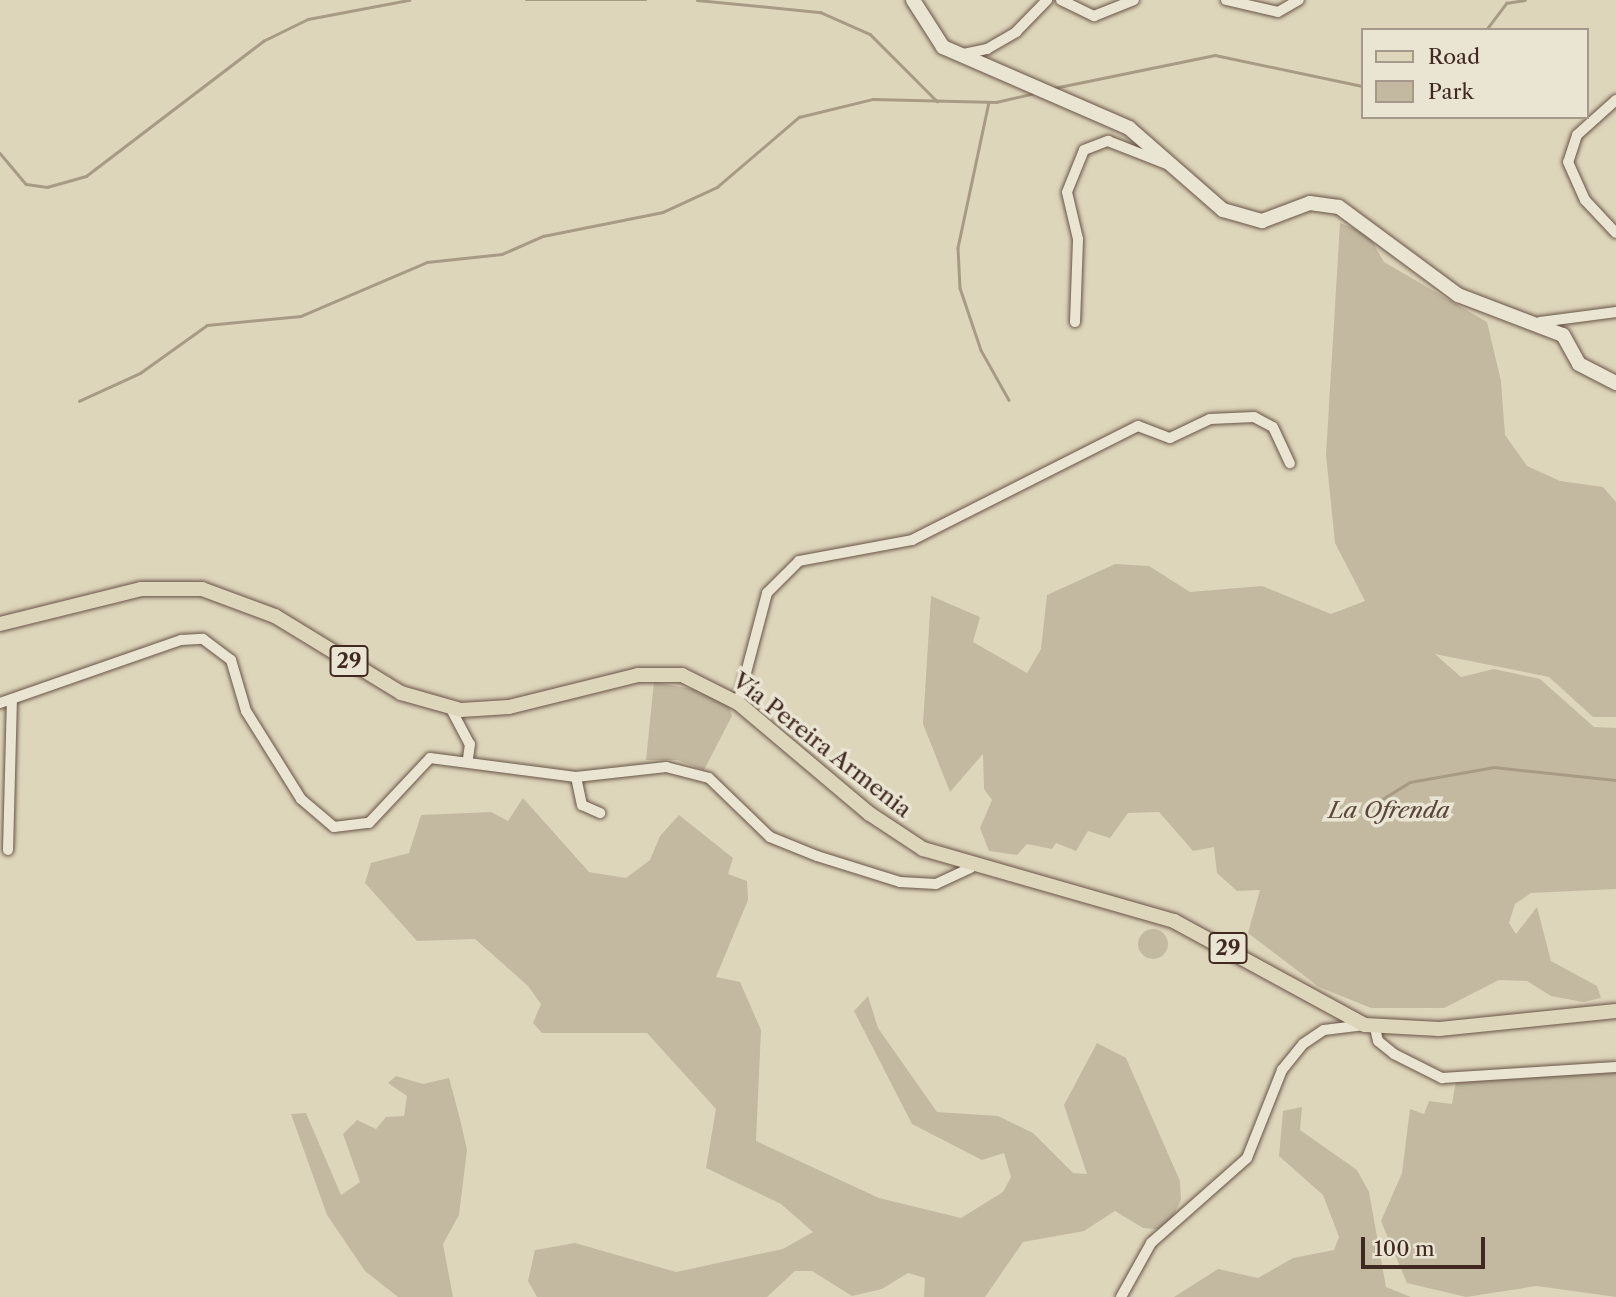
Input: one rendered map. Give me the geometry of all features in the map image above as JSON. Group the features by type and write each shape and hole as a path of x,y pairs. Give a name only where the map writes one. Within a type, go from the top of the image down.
{"main road":[{"name":"Vía Pereira Armenia","path":"0,624 141,589 202,589 260,608 401,693 451,709 509,707 661,673 693,678 738,702 885,825 971,868 1174,921 1370,1027 1439,1029 1616,1011"}],"street":[{"path":"913,0 943,47 1103,114 1169,165 1197,193 1242,217 1276,218 1310,202 1339,207 1458,295 1540,322 1563,335 1579,364 1616,383"},
{"path":"959,55 987,49 1016,32 1047,0"},
{"path":"1061,0 1094,16 1134,0"},
{"path":"1226,0 1278,12 1299,0"},
{"path":"1616,100 1577,135 1569,162 1585,200 1616,233"},
{"path":"1075,322 1078,239 1067,192 1084,150 1108,141 1169,165"},
{"path":"1540,322 1616,312"},
{"path":"738,702 767,593 799,561 912,540 1138,426 1170,438 1210,419 1254,417 1273,427 1290,463"},
{"path":"0,703 181,640 203,639 231,660 246,711 301,799 324,821 351,830 369,823 422,762 468,759 576,777 666,767 709,778 770,837 817,856 900,882 936,884 971,868"},
{"path":"8,850 12,700"},
{"path":"451,709 470,744 468,759"},
{"path":"576,777 582,805 600,813"},
{"path":"1121,1297 1151,1243 1247,1158 1282,1070 1303,1044 1324,1030 1370,1027 1378,1041 1394,1054 1442,1078 1616,1067"}],"green space":[{"name":"La Ofrenda","path":"1340,223 1368,234 1384,262 1487,322 1501,381 1505,435 1527,466 1560,481 1603,487 1616,502 1616,717 1593,717 1549,677 1435,654 1461,677 1494,669 1540,679 1594,727 1616,728 1616,889 1531,893 1515,904 1509,923 1516,934 1537,907 1551,961 1597,986 1601,998 1583,1002 1551,996 1527,981 1499,980 1444,1008 1371,1008 1319,987 1248,933 1260,890 1237,891 1217,873 1214,847 1193,851 1159,812 1128,813 1110,838 1088,831 1076,851 1056,843 1052,849 1027,844 1017,855 989,851 980,828 992,800 984,789 983,754 950,792 923,724 931,596 980,617 973,642 1027,673 1041,649 1047,595 1115,564 1149,566 1190,592 1262,586 1331,614 1365,601 1335,543 1326,455"},
{"path":"654,682 713,693 729,706 732,716 704,770 677,760 646,760"},
{"path":"523,798 589,872 626,878 650,860 660,836 679,815 733,858 728,874 747,881 748,900 716,977 740,982 761,1030 756,1141 879,1198 961,1218 1003,1192 1011,1177 1004,1153 982,1160 912,1124 854,1011 868,996 878,1028 937,1112 998,1116 1033,1133 1073,1173 1087,1174 1064,1105 1097,1043 1126,1058 1180,1181 1181,1200 1166,1230 1143,1228 1115,1211 1084,1231 1023,1242 985,1297 924,1297 925,1278 908,1273 882,1289 852,1296 812,1271 795,1271 767,1297 537,1297 528,1281 535,1250 575,1243 676,1272 783,1249 813,1232 781,1204 706,1168 716,1109 647,1033 542,1033 533,1023 541,1004 528,986 475,939 417,941 365,883 371,863 409,853 421,815 491,812 508,821"},
{"path":"1153,929 1164,933 1168,944 1164,955 1153,959 1142,955 1138,944 1142,933"},
{"path":"1616,1069 1616,1297 1537,1286 1466,1297 1407,1283 1381,1221 1402,1173 1410,1109 1424,1114 1429,1101 1452,1104 1456,1081"},
{"path":"396,1076 423,1084 449,1078 460,1119 467,1150 459,1215 443,1244 453,1297 398,1297 365,1271 327,1215 291,1114 306,1113 341,1195 360,1182 343,1134 357,1120 376,1129 386,1117 404,1116 407,1096 388,1083"},
{"path":"1302,1107 1300,1130 1357,1170 1369,1192 1386,1287 1411,1297 1174,1297 1218,1269 1258,1278 1293,1258 1334,1250 1339,1237 1323,1195 1279,1156 1283,1111"}],"waterway":[{"path":"0,153 26,184 47,187 86,176 263,41 308,19 409,0"},
{"path":"526,0 646,0"},
{"path":"697,0 820,12 870,34 937,101"},
{"path":"1487,28 1506,3 1525,0"},
{"path":"1054,88 1215,55 1360,86"},
{"path":"79,401 140,373 207,325 301,316 427,262 502,254 543,236 663,212 717,187 799,117 873,99 996,102 1034,93"},
{"path":"989,102 958,248 960,288 981,350 1009,400"},
{"path":"1368,808 1410,782 1494,767 1616,780"}]}
